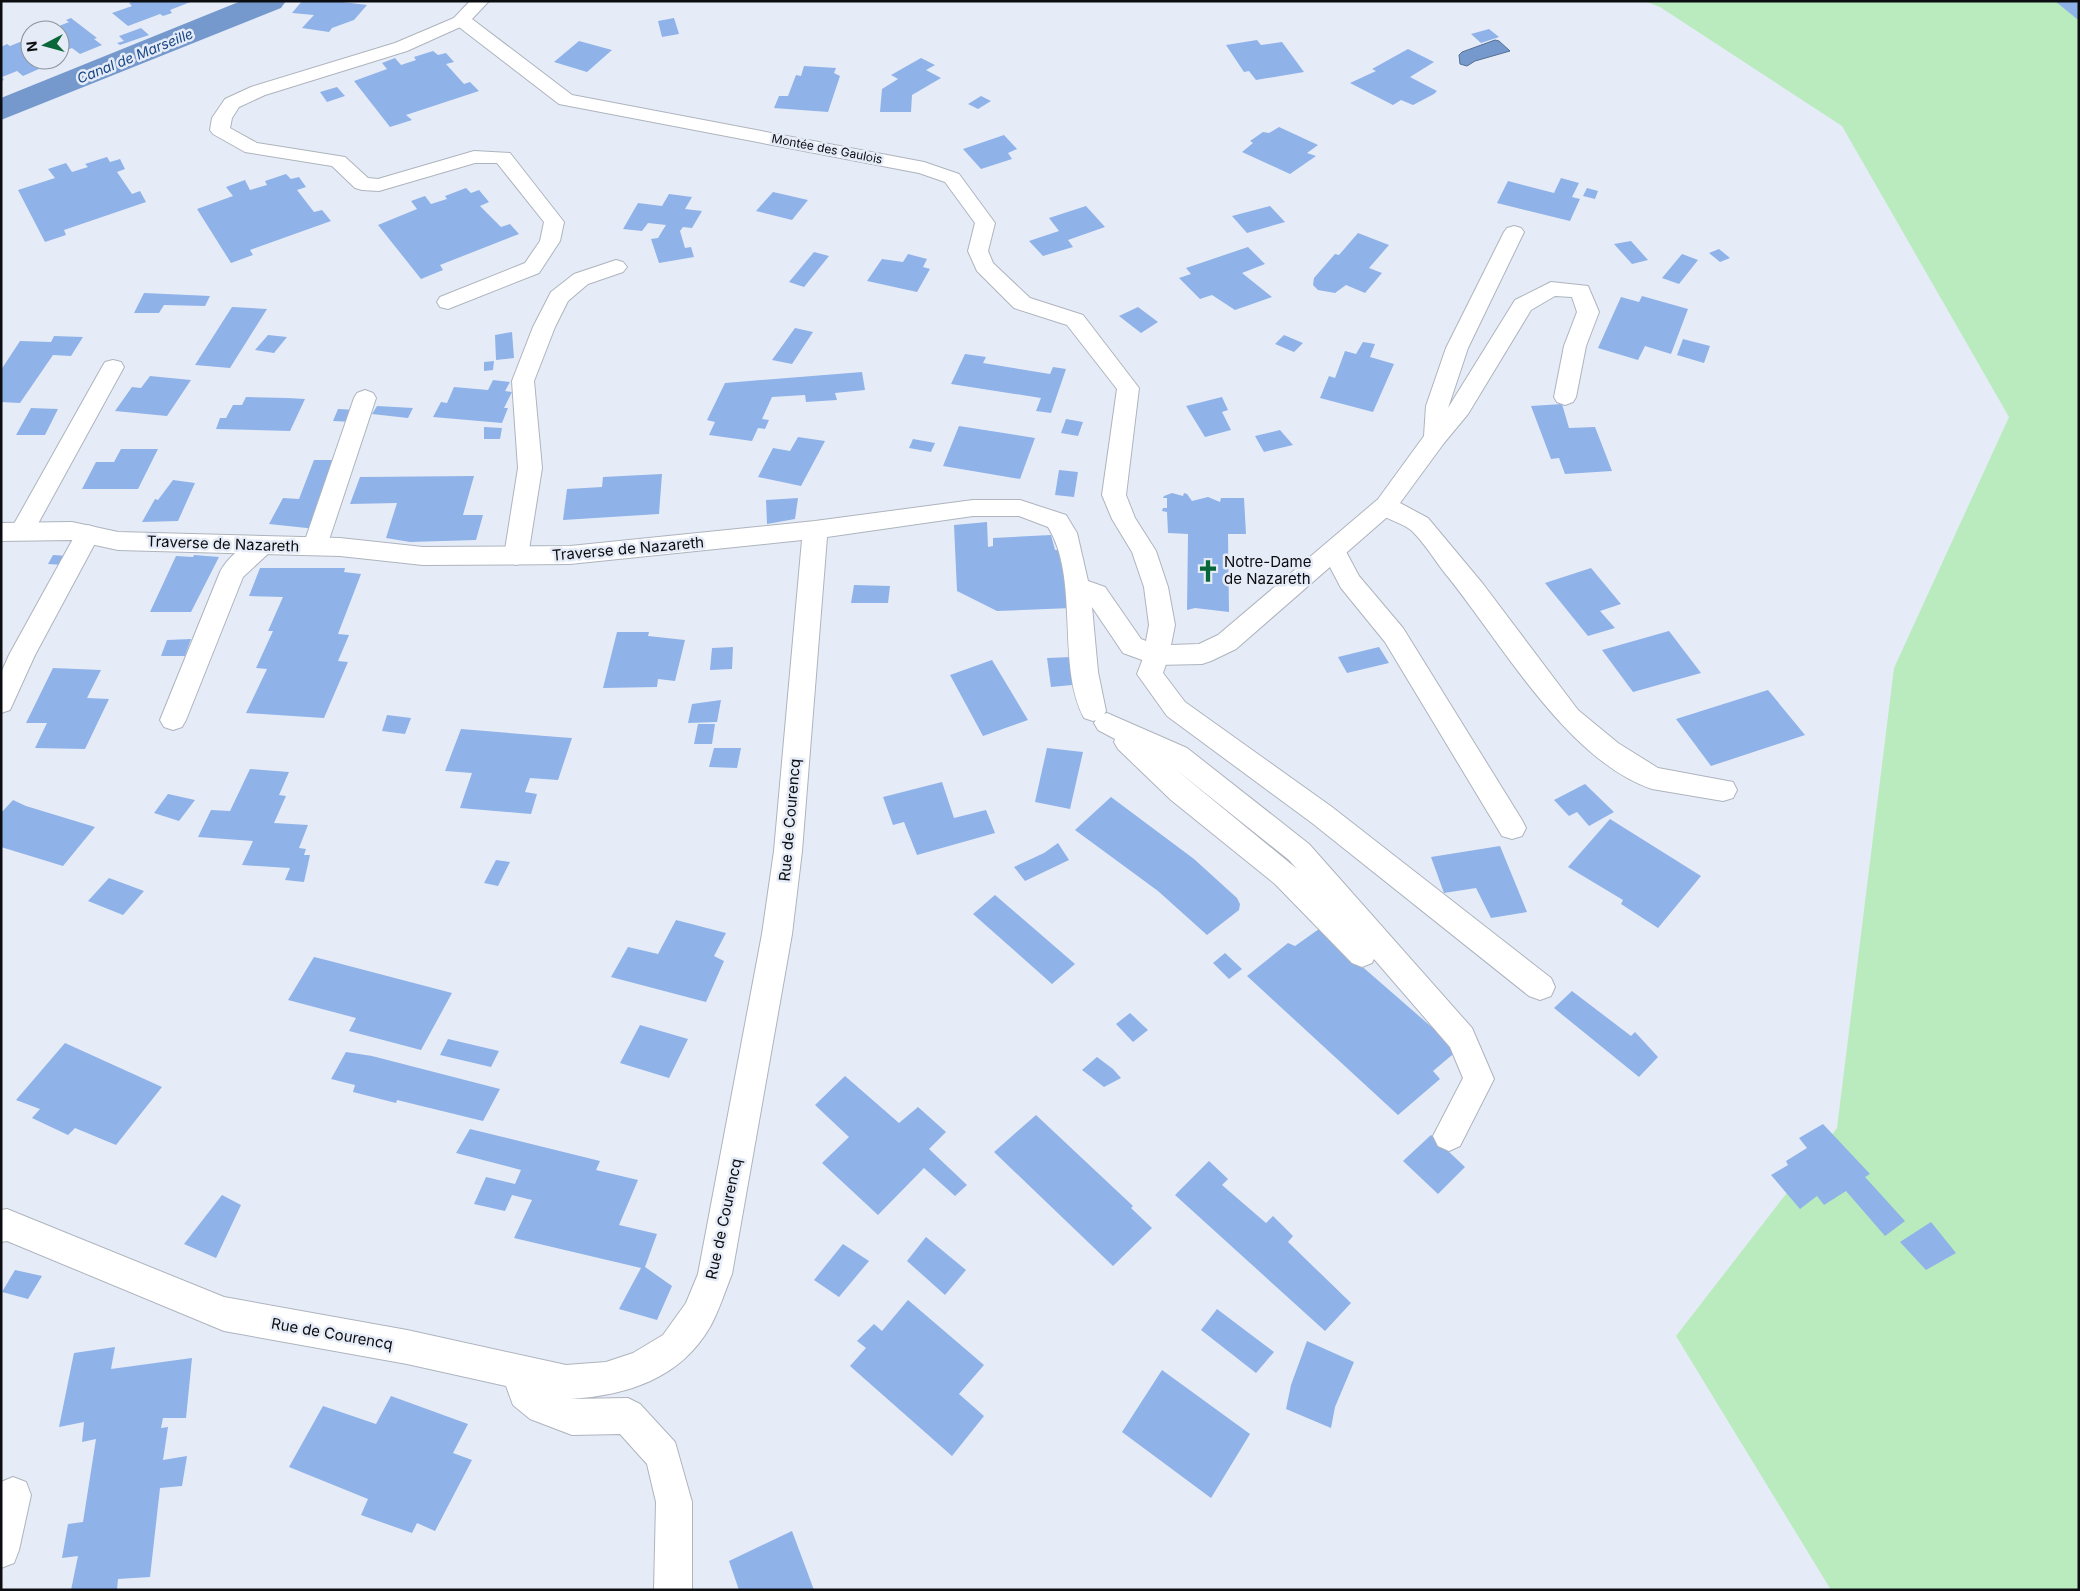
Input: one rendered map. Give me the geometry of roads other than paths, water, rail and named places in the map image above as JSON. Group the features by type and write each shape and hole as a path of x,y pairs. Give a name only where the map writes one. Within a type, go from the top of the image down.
{"street":[{"path":"448,302 532,268 550,241 554,222 503,156 474,157 379,185 362,184 338,161 252,148 220,130 222,118 232,104 258,91 401,48 461,20 480,1"},
{"name":"Montée des Gaulois","path":"461,20 566,100 924,168 952,178 985,223 978,251 984,266 1022,303 1075,320 1128,388 1114,495 1124,519 1144,551 1156,587 1162,625 1156,655"},
{"path":"1436,437 1436,406 1457,348 1514,232"},
{"path":"516,556 530,468 523,381 544,327 560,296 581,279 616,267"},
{"path":"1077,587 1096,594 1132,646 1156,655 1202,654 1227,642 1334,552 1384,506 1436,437 1460,409 1523,305 1551,290 1580,291 1588,312 1575,346 1565,396"},
{"path":"12,531 113,367"},
{"path":"316,546 366,398"},
{"path":"1384,506 1419,524 1474,592 1569,718 1608,751 1652,778 1723,790"},
{"name":"Traverse de Nazareth","path":"12,531 72,531 118,541 316,546 423,556 570,556 815,530 972,508 1020,508 1057,521 1061,525 1067,541 1077,587 1086,688 1100,717"},
{"name":"Rue de Courencq","path":"1,1226 7,1225 224,1314 406,1347 566,1382 606,1379 641,1368 674,1347 698,1316 716,1274 778,934 788,851 815,530"},
{"path":"1,703 22,655 88,534"},
{"path":"173,720 232,572 262,545"},
{"path":"1334,552 1350,582 1394,635 1512,828"},
{"path":"1156,655 1150,674 1176,708 1322,814 1540,987"},
{"path":"1100,717 1182,792 1285,876 1362,954"},
{"path":"1100,717 1177,756 1298,852 1461,1038 1478,1080 1449,1136"},
{"path":"520,1373 525,1393 542,1407 572,1417 628,1416 662,1455 674,1502 673,1590"},
{"path":"1,1550 12,1495"}],"water":[{"path":"1495,40 1499,41 1510,51 1475,61 1467,66 1460,64 1459,55 1462,52"}],"waterway":[{"name":"Canal de Marseille","path":"1,110 270,1"}],"place":[{"name":"Notre-Dame de Nazareth","path":"1208,571"}]}
